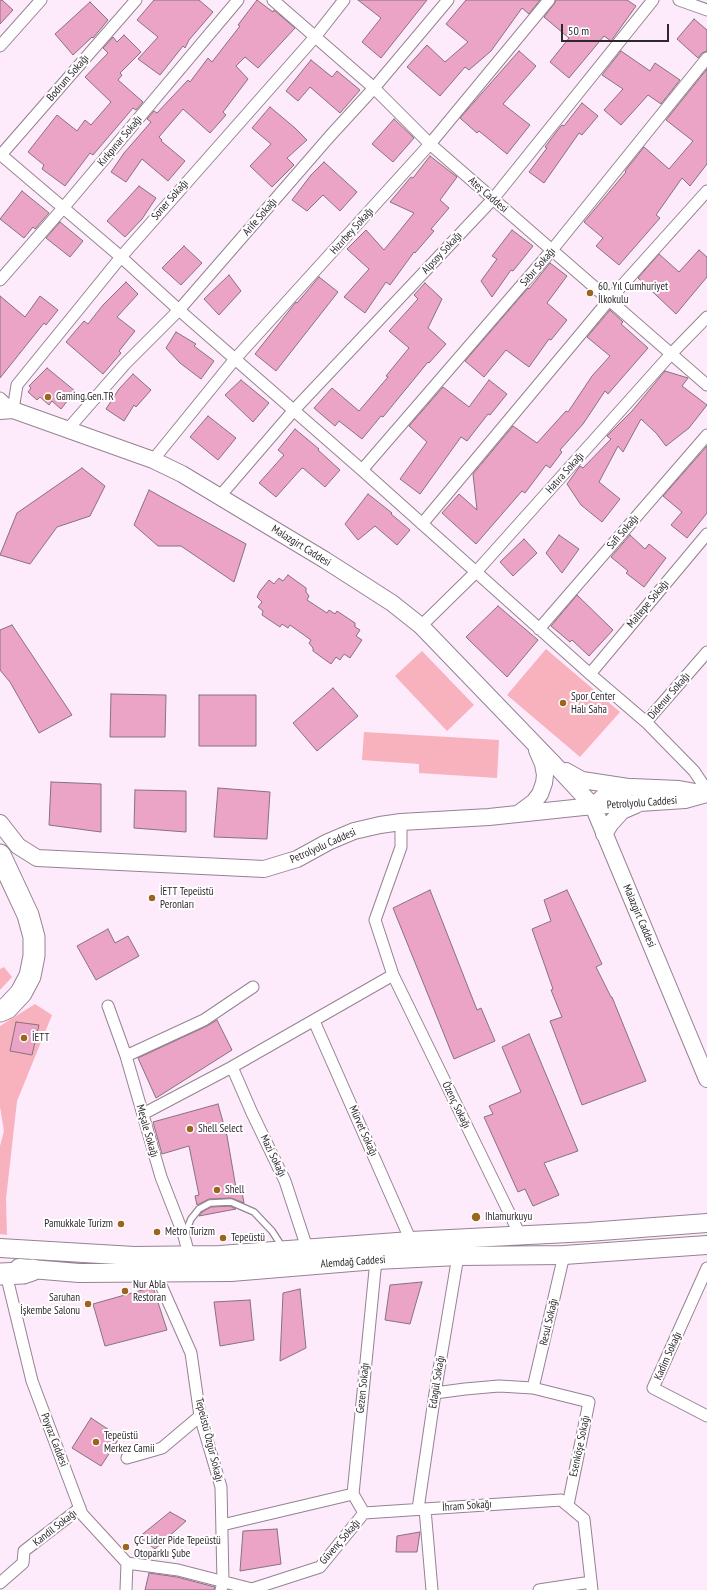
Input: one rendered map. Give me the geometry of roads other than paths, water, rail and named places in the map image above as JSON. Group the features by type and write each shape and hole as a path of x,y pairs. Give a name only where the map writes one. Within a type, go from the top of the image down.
{"highway":[{"path":"0,855 28,915 34,937 34,956 30,976 21,993 7,1008 0,1011"},
{"path":"2,1271 23,1273 32,1270"}],"main road":[{"name":"Malazgirt Caddesi","path":"7,410 153,460 182,474 385,599 421,626 593,806 707,1079"},
{"path":"518,814 534,802 540,794 544,783 545,775 543,764 535,745"},
{"name":"Malazgirt Caddesi","path":"554,764 582,780 632,787"},
{"path":"593,806 603,797 615,791 632,787 679,789 707,794"},
{"name":"Petrolyolu Caddesi","path":"0,823 18,846 37,858 264,869 297,859 328,842 354,831 401,822 685,800 707,794"},
{"path":"604,834 611,823 622,811 637,804"},
{"name":"Alemdağ Caddesi","path":"0,1248 134,1256 220,1255 284,1249 707,1223"},
{"name":"Alemdağ Caddesi","path":"32,1270 79,1273 156,1274 231,1272 376,1260 458,1256 564,1255 707,1245"}],"street":[{"path":"0,46 41,0"},
{"name":"Bodrum Sokağı","path":"0,155 136,0"},
{"name":"Kırkpınar Sokağı","path":"0,280 64,207 238,0"},
{"name":"Ateş Caddesi","path":"273,0 374,88 430,144 707,385"},
{"name":"Soner Sokağı","path":"7,410 17,385 121,256 315,37 344,0"},
{"name":"Arife Sokağı","path":"68,430 125,364 179,310 330,136 374,88 448,0"},
{"name":"Hızırbey Sokağı","path":"153,460 236,358 430,144 549,0"},
{"name":"Alpsoy Sokağı","path":"220,496 294,410 493,199 653,0"},
{"path":"680,0 707,10"},
{"name":"Sabır Sokağı","path":"362,470 552,250 707,58"},
{"path":"0,155 121,256 179,310 236,358 539,629 646,722 694,771 707,794"},
{"path":"422,524 610,300 707,191"},
{"name":"Hatıra Sokağı","path":"421,626 476,572 671,354 707,317"},
{"name":"Malazgirt Caddesi","path":"0,398 7,410"},
{"name":"Safi Sokağı","path":"539,629 707,435"},
{"name":"Maltepe Sokağı","path":"590,674 707,534"},
{"name":"Didenur Sokağı","path":"646,722 707,652"},
{"name":"Özenç Sokağı","path":"401,822 401,847 375,920 393,975 520,1235"},
{"path":"142,1114 232,1067 393,975"},
{"path":"126,1056 204,1020 253,988"},
{"name":"Meşale Sokağı","path":"108,1006 126,1056 161,1177 184,1236 189,1255"},
{"name":"Mürvet Sokağı","path":"314,1021 411,1241"},
{"name":"Mazi Sokağı","path":"232,1067 252,1113 285,1181 307,1248"},
{"name":"Resul Sokağı","path":"533,1388 564,1255"},
{"name":"Edagül Sokağı","path":"432,1590 422,1509 435,1393 458,1256"},
{"name":"Gezen Sokağı","path":"353,1494 376,1260"},
{"name":"Kadim Sokağı","path":"707,1268 653,1388 707,1416"},
{"name":"Poyraz Caddesi","path":"2,1271 32,1381 82,1514 127,1563"},
{"name":"Tepeüstü Özgür Sokağı","path":"156,1274 191,1352 200,1416 221,1487 222,1586"},
{"name":"Esenköşe Sokağı","path":"435,1393 500,1386 533,1388 589,1402 568,1505"},
{"path":"127,1458 162,1448 200,1416"},
{"path":"222,1525 353,1494 364,1513"},
{"name":"İhram Sokağı","path":"364,1513 561,1500 568,1505"},
{"path":"539,1590 591,1586 584,1518 568,1505"},
{"name":"Kandil Sokağı","path":"0,1583 23,1563 24,1552 80,1508"},
{"name":"Güvenç Sokağı","path":"127,1563 178,1570 222,1586 252,1589 320,1566 364,1513"},
{"path":"126,1590 127,1563"}],"lane":[{"path":"184,1236 191,1219 199,1209 210,1202 231,1202 254,1212 272,1231 284,1249"}],"place":[{"name":"60. Yıl Cumhuriyet İlkokulu","path":"590,293"},
{"name":"Gaming.Gen.TR","path":"48,397"},
{"name":"Spor Center Halı Saha","path":"563,703"},
{"name":"İETT Tepeüstü Peronları","path":"152,898"},
{"name":"İETT","path":"24,1038"},
{"name":"Shell Select","path":"190,1129"},
{"name":"Shell","path":"217,1190"},
{"name":"Ihlamurkuyu","path":"476,1217"},
{"name":"Pamukkale Turizm","path":"121,1224"},
{"name":"Metro Turizm","path":"157,1232"},
{"name":"Tepeüstü","path":"223,1238"},
{"name":"Nur Abla Restoran","path":"125,1291"},
{"name":"Saruhan İşkembe Salonu","path":"88,1304"},
{"name":"Tepeüstü Merkez Camii","path":"96,1442"},
{"name":"ÇC Lider Pide Tepeüstü Otoparklı Şube","path":"126,1547"}]}
